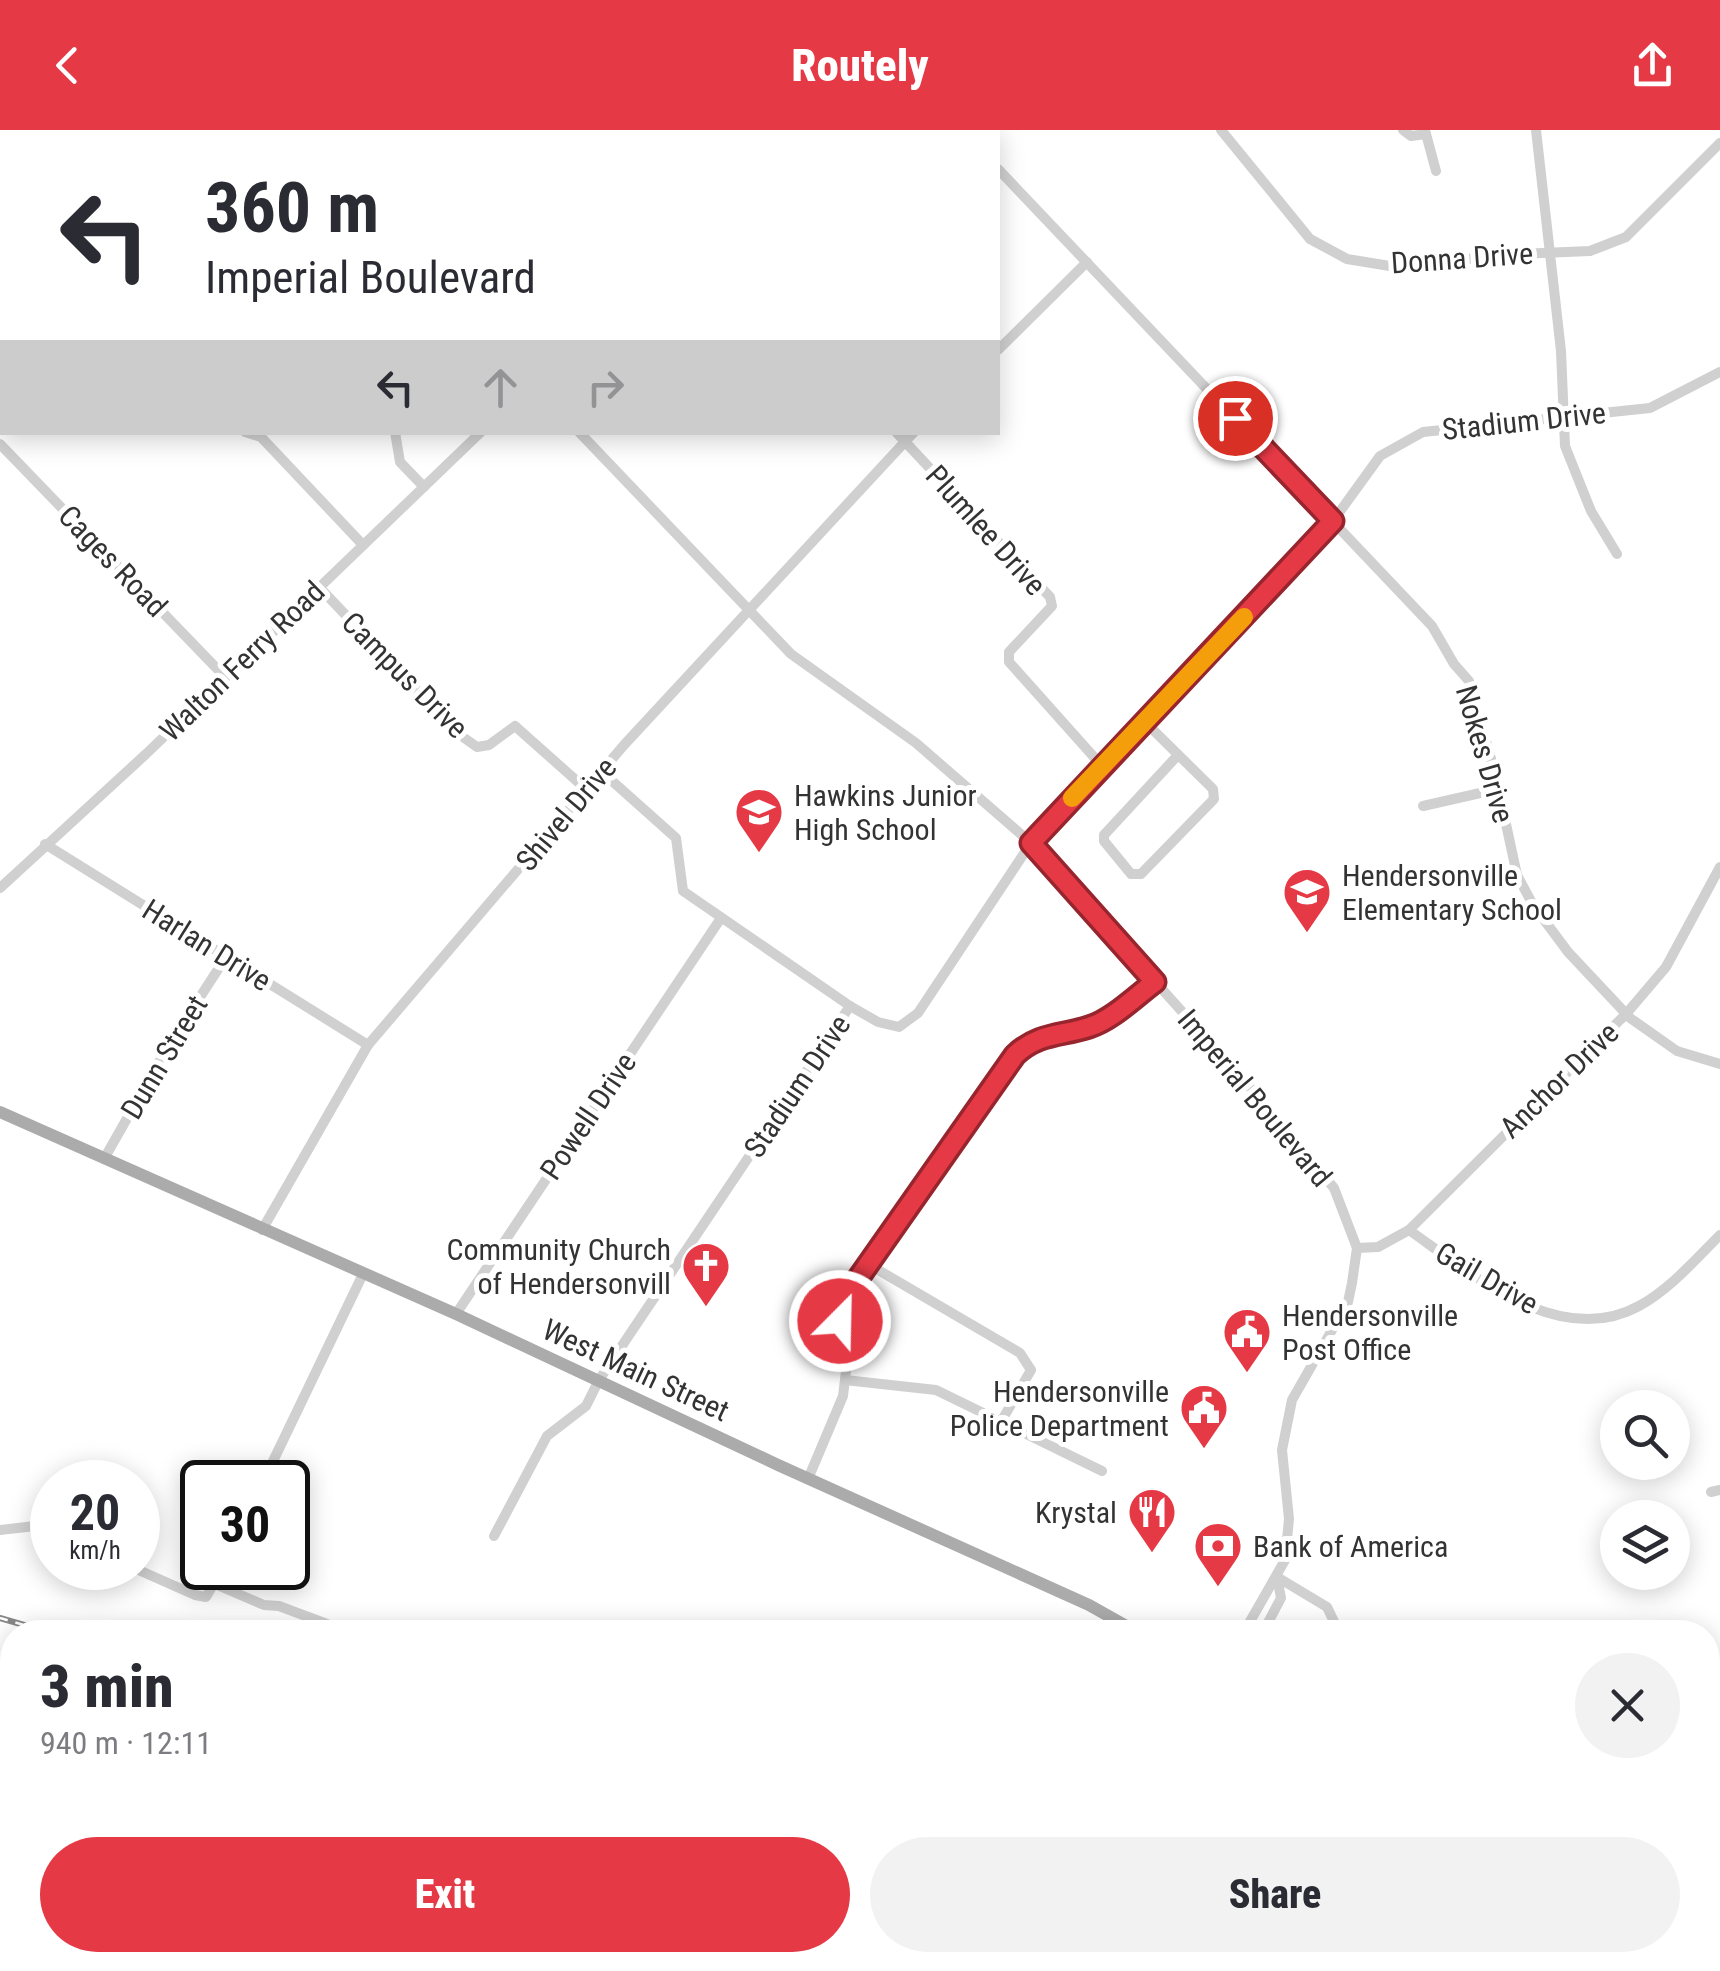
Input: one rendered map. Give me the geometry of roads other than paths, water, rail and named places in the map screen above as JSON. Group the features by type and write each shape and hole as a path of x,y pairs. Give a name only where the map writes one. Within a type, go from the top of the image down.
{"main road":[{"name":"West Main Street","path":"0,1112 456,1314 1116,1620"}],"street":[{"name":"Donna Drive","path":"1221,130 1310,239 1346,260 1402,268 1497,255 1590,251 1626,237 1720,143"},
{"path":"1403,130 1411,136 1426,132 1436,171"},
{"path":"1536,130 1561,351 1566,446 1577,478 1617,554"},
{"name":"Nokes Drive","path":"1000,171 1432,626 1454,664 1469,680 1516,875 1533,905 1568,952 1626,1014 1677,1051 1720,1064"},
{"path":"1000,348 1087,262"},
{"name":"Stadium Drive","path":"494,1536 547,1436 586,1406 599,1380 850,1006 889,1026 908,1022 918,1013 1031,843 1333,521 1380,456 1423,432 1650,408 1720,372"},
{"path":"254,435 261,437 363,544"},
{"path":"396,435 400,462 424,487"},
{"name":"Walton Ferry Road","path":"0,888 478,435"},
{"name":"Imperial Boulevard","path":"582,435 792,654 916,743 1031,843 1294,1138 1334,1188 1357,1248"},
{"name":"Shivel Drive","path":"262,1230 368,1045 602,772 750,612 905,435"},
{"name":"Plumlee Drive","path":"905,435 1050,597 1052,606 1009,652 1008,662 1102,766"},
{"name":"Cages Road","path":"0,444 226,676"},
{"name":"Campus Drive","path":"319,587 477,747 489,746 515,726 587,790"},
{"path":"1145,722 1178,755 1212,789 1214,798 1141,874 1130,874 1104,841 1104,835 1178,755"},
{"path":"602,772 676,838 683,891 850,1006"},
{"path":"1423,806 1498,789"},
{"name":"Harlan Drive","path":"45,844 368,1045"},
{"name":"Anchor Drive","path":"1357,1248 1378,1247 1408,1230 1626,1014 1666,966 1720,867"},
{"name":"Powell Drive","path":"456,1314 720,918"},
{"name":"Dunn Street","path":"104,1158 167,1048 226,957"},
{"path":"808,1479 843,1396 839,1326 848,1293 868,1264 1015,1055 1030,1042 1050,1034 1092,1027 1155,982"},
{"name":"Gail Drive","path":"1408,1230 1535,1309 1560,1316 1602,1318 1638,1307 1668,1286 1720,1235"},
{"path":"1250,1620 1284,1560 1289,1530 1283,1478 1284,1433 1292,1400 1348,1302 1357,1248"},
{"path":"868,1264 1020,1352 1031,1370 1002,1420"},
{"path":"274,1460 362,1274"},
{"path":"845,1380 936,1390 1102,1471"},
{"path":"0,1530 30,1526"},
{"path":"1269,1620 1280,1598 1277,1577"},
{"path":"1277,1577 1327,1607 1333,1620"},
{"path":"184,1590 206,1597 211,1590"},
{"path":"230,1590 316,1620"}],"railway":[{"path":"0,1618 7,1620"}],"place":[{"name":"Hawkins Junior High School","path":"759,854"},
{"name":"Hendersonville Elementary School","path":"1307,934"},
{"name":"Community Church of Hendersonvill","path":"706,1308"},
{"name":"Hendersonville Post Office","path":"1247,1374"},
{"name":"Hendersonville Police Department","path":"1204,1450"},
{"name":"Krystal","path":"1152,1554"},
{"name":"Bank of America","path":"1218,1588"}]}
